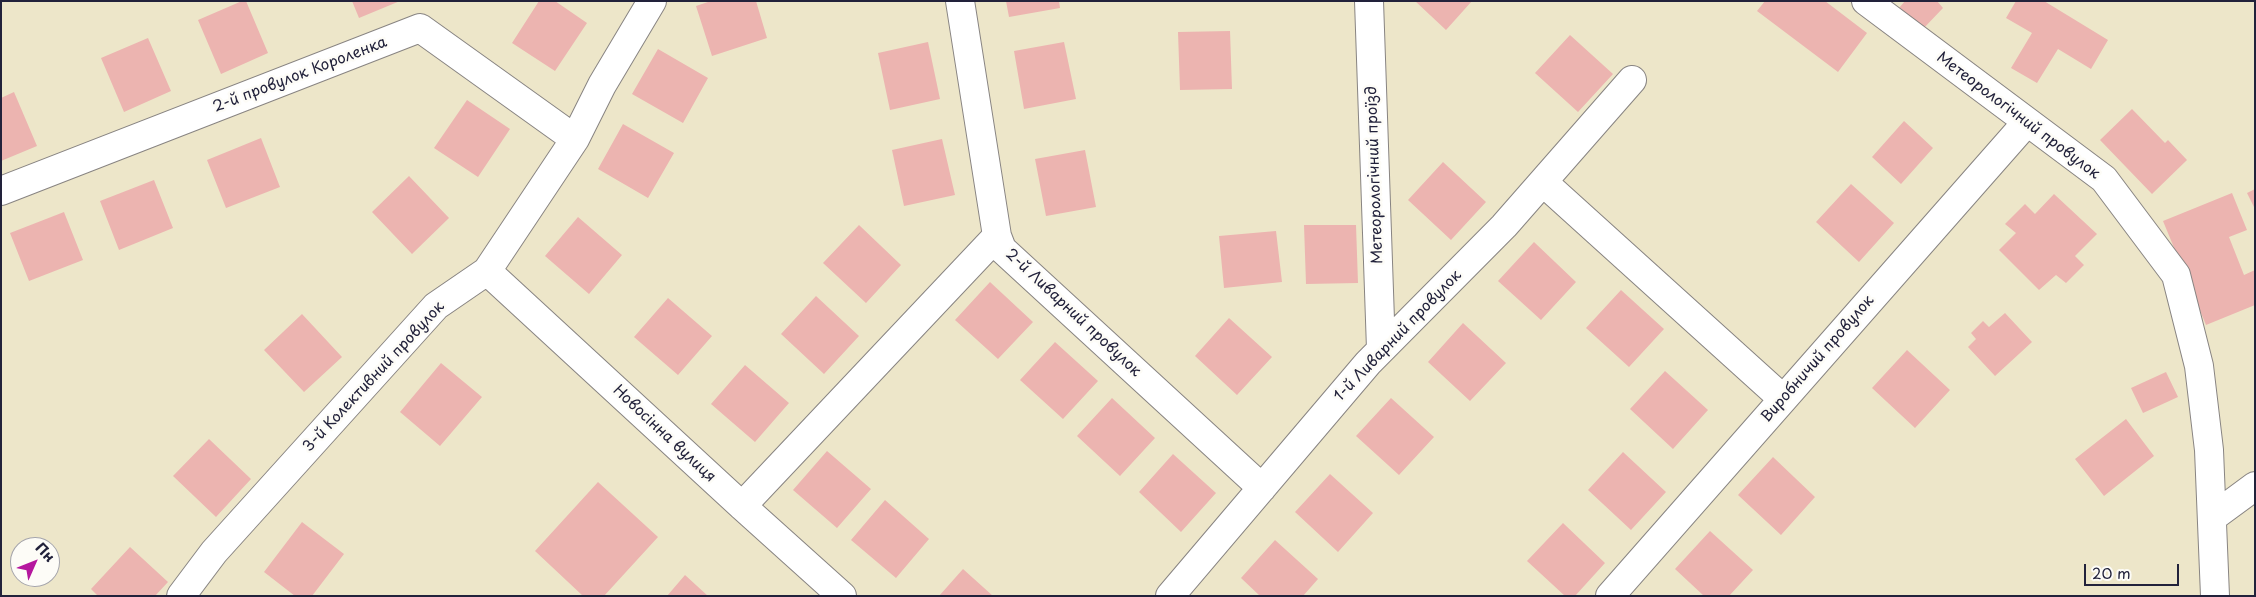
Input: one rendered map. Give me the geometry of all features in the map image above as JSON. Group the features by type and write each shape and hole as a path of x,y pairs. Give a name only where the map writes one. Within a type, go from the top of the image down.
{"street":[{"name":"3-й Колективний провулок","path":"181,596 214,552 436,306 487,271 575,139 602,85 652,1"},
{"name":"2-й Ливарний провулок","path":"960,1 998,236 1002,249 1262,488"},
{"name":"Метеорологічний проїзд","path":"1369,1 1381,349"},
{"name":"Метеорологічний провулок","path":"1866,1 2104,179 2176,275 2199,366 2210,450 2214,596"},
{"name":"2-й провулок Короленка","path":"1,192 420,28 575,139"},
{"name":"1-й Ливарний провулок","path":"1170,596 1381,349 1504,226 1632,80"},
{"name":"Виробничий провулок","path":"1610,596 2027,122"},
{"path":"1543,182 1783,400"},
{"path":"742,506 998,236"},
{"name":"Новосінна вулиця","path":"487,271 842,596"},
{"path":"2213,517 2255,486"}],"building":[{"path":"246,1 268,53 221,74 198,20"},
{"path":"352,1 400,1 359,18"},
{"path":"539,1 555,1 587,23 555,71 512,43"},
{"path":"711,1 756,1 767,38 712,56 696,6"},
{"path":"1006,1 1059,1 1060,8 1009,17"},
{"path":"1415,1 1472,1 1446,30"},
{"path":"1765,1 1825,1 1867,33 1838,72 1757,11"},
{"path":"1905,1 1937,1 1943,8 1922,30 1899,8"},
{"path":"2016,1 2044,1 2108,40 2091,69 2058,49 2037,83 2011,68 2032,33 2006,18"},
{"path":"1230,31 1232,89 1180,90 1178,32"},
{"path":"1570,35 1613,74 1578,112 1535,73"},
{"path":"148,38 171,91 124,112 101,58"},
{"path":"928,42 940,99 890,110 878,53"},
{"path":"1064,42 1076,99 1024,109 1014,51"},
{"path":"658,49 708,78 683,123 632,94"},
{"path":"14,92 37,146 1,161 1,98"},
{"path":"467,100 510,129 478,177 434,148"},
{"path":"2132,109 2165,143 2168,140 2187,160 2152,194 2100,140"},
{"path":"1904,121 1933,148 1901,184 1872,157"},
{"path":"623,124 674,153 648,198 598,169"},
{"path":"261,138 280,187 226,208 207,160"},
{"path":"942,139 955,195 904,206 892,150"},
{"path":"1085,150 1096,207 1046,216 1035,159"},
{"path":"1443,162 1486,202 1451,240 1408,200"},
{"path":"409,176 449,218 412,254 372,212"},
{"path":"154,180 173,228 119,250 100,201"},
{"path":"1851,184 1894,223 1859,262 1816,222"},
{"path":"2255,189 2255,209 2247,193"},
{"path":"2232,193 2247,230 2229,237 2244,275 2255,270 2255,305 2206,325 2163,221"},
{"path":"2054,194 2097,234 2075,256 2084,265 2066,283 2056,275 2039,290 1999,250 2016,233 2005,224 2025,204 2035,214"},
{"path":"64,212 83,260 29,281 10,233"},
{"path":"578,217 622,255 589,294 545,256"},
{"path":"859,225 901,265 866,303 823,263"},
{"path":"1304,225 1356,225 1358,283 1306,284"},
{"path":"1276,231 1282,282 1224,288 1219,236"},
{"path":"1534,242 1576,282 1541,320 1498,281"},
{"path":"990,282 1033,322 998,359 955,320"},
{"path":"1621,290 1664,329 1629,367 1586,328"},
{"path":"816,296 859,336 824,374 781,334"},
{"path":"668,298 712,336 678,375 634,337"},
{"path":"2005,313 2032,342 1995,376 1968,347 1976,339 1971,333 1983,321 1989,327"},
{"path":"302,314 342,357 304,392 264,350"},
{"path":"1229,318 1272,357 1237,395 1195,356"},
{"path":"1463,323 1506,363 1470,401 1428,362"},
{"path":"1055,342 1098,381 1063,419 1020,380"},
{"path":"1907,350 1950,390 1915,428 1872,388"},
{"path":"441,363 482,397 440,446 400,412"},
{"path":"745,365 789,403 755,442 711,404"},
{"path":"1665,371 1708,410 1673,449 1630,409"},
{"path":"2166,372 2178,397 2143,413 2131,388"},
{"path":"1112,398 1155,438 1120,476 1077,436"},
{"path":"1391,398 1434,437 1399,475 1356,436"},
{"path":"2126,419 2154,456 2104,496 2075,459"},
{"path":"209,439 251,479 216,517 173,476"},
{"path":"827,451 871,489 837,528 793,490"},
{"path":"1623,452 1666,492 1631,530 1588,490"},
{"path":"1173,454 1216,493 1181,532 1139,492"},
{"path":"1773,457 1815,497 1781,535 1738,495"},
{"path":"1330,474 1373,513 1338,552 1295,512"},
{"path":"598,482 658,537 604,596 583,596 535,551"},
{"path":"885,500 929,539 896,578 851,540"},
{"path":"302,522 344,554 312,596 295,596 264,572"},
{"path":"1563,523 1605,563 1575,596 1565,596 1527,561"},
{"path":"1710,531 1753,570 1729,596 1704,596 1675,569"},
{"path":"1275,540 1318,579 1303,596 1260,596 1241,578"},
{"path":"130,547 168,582 155,596 98,596 91,589"},
{"path":"963,569 993,596 939,596"},
{"path":"685,575 708,596 667,596"}]}
